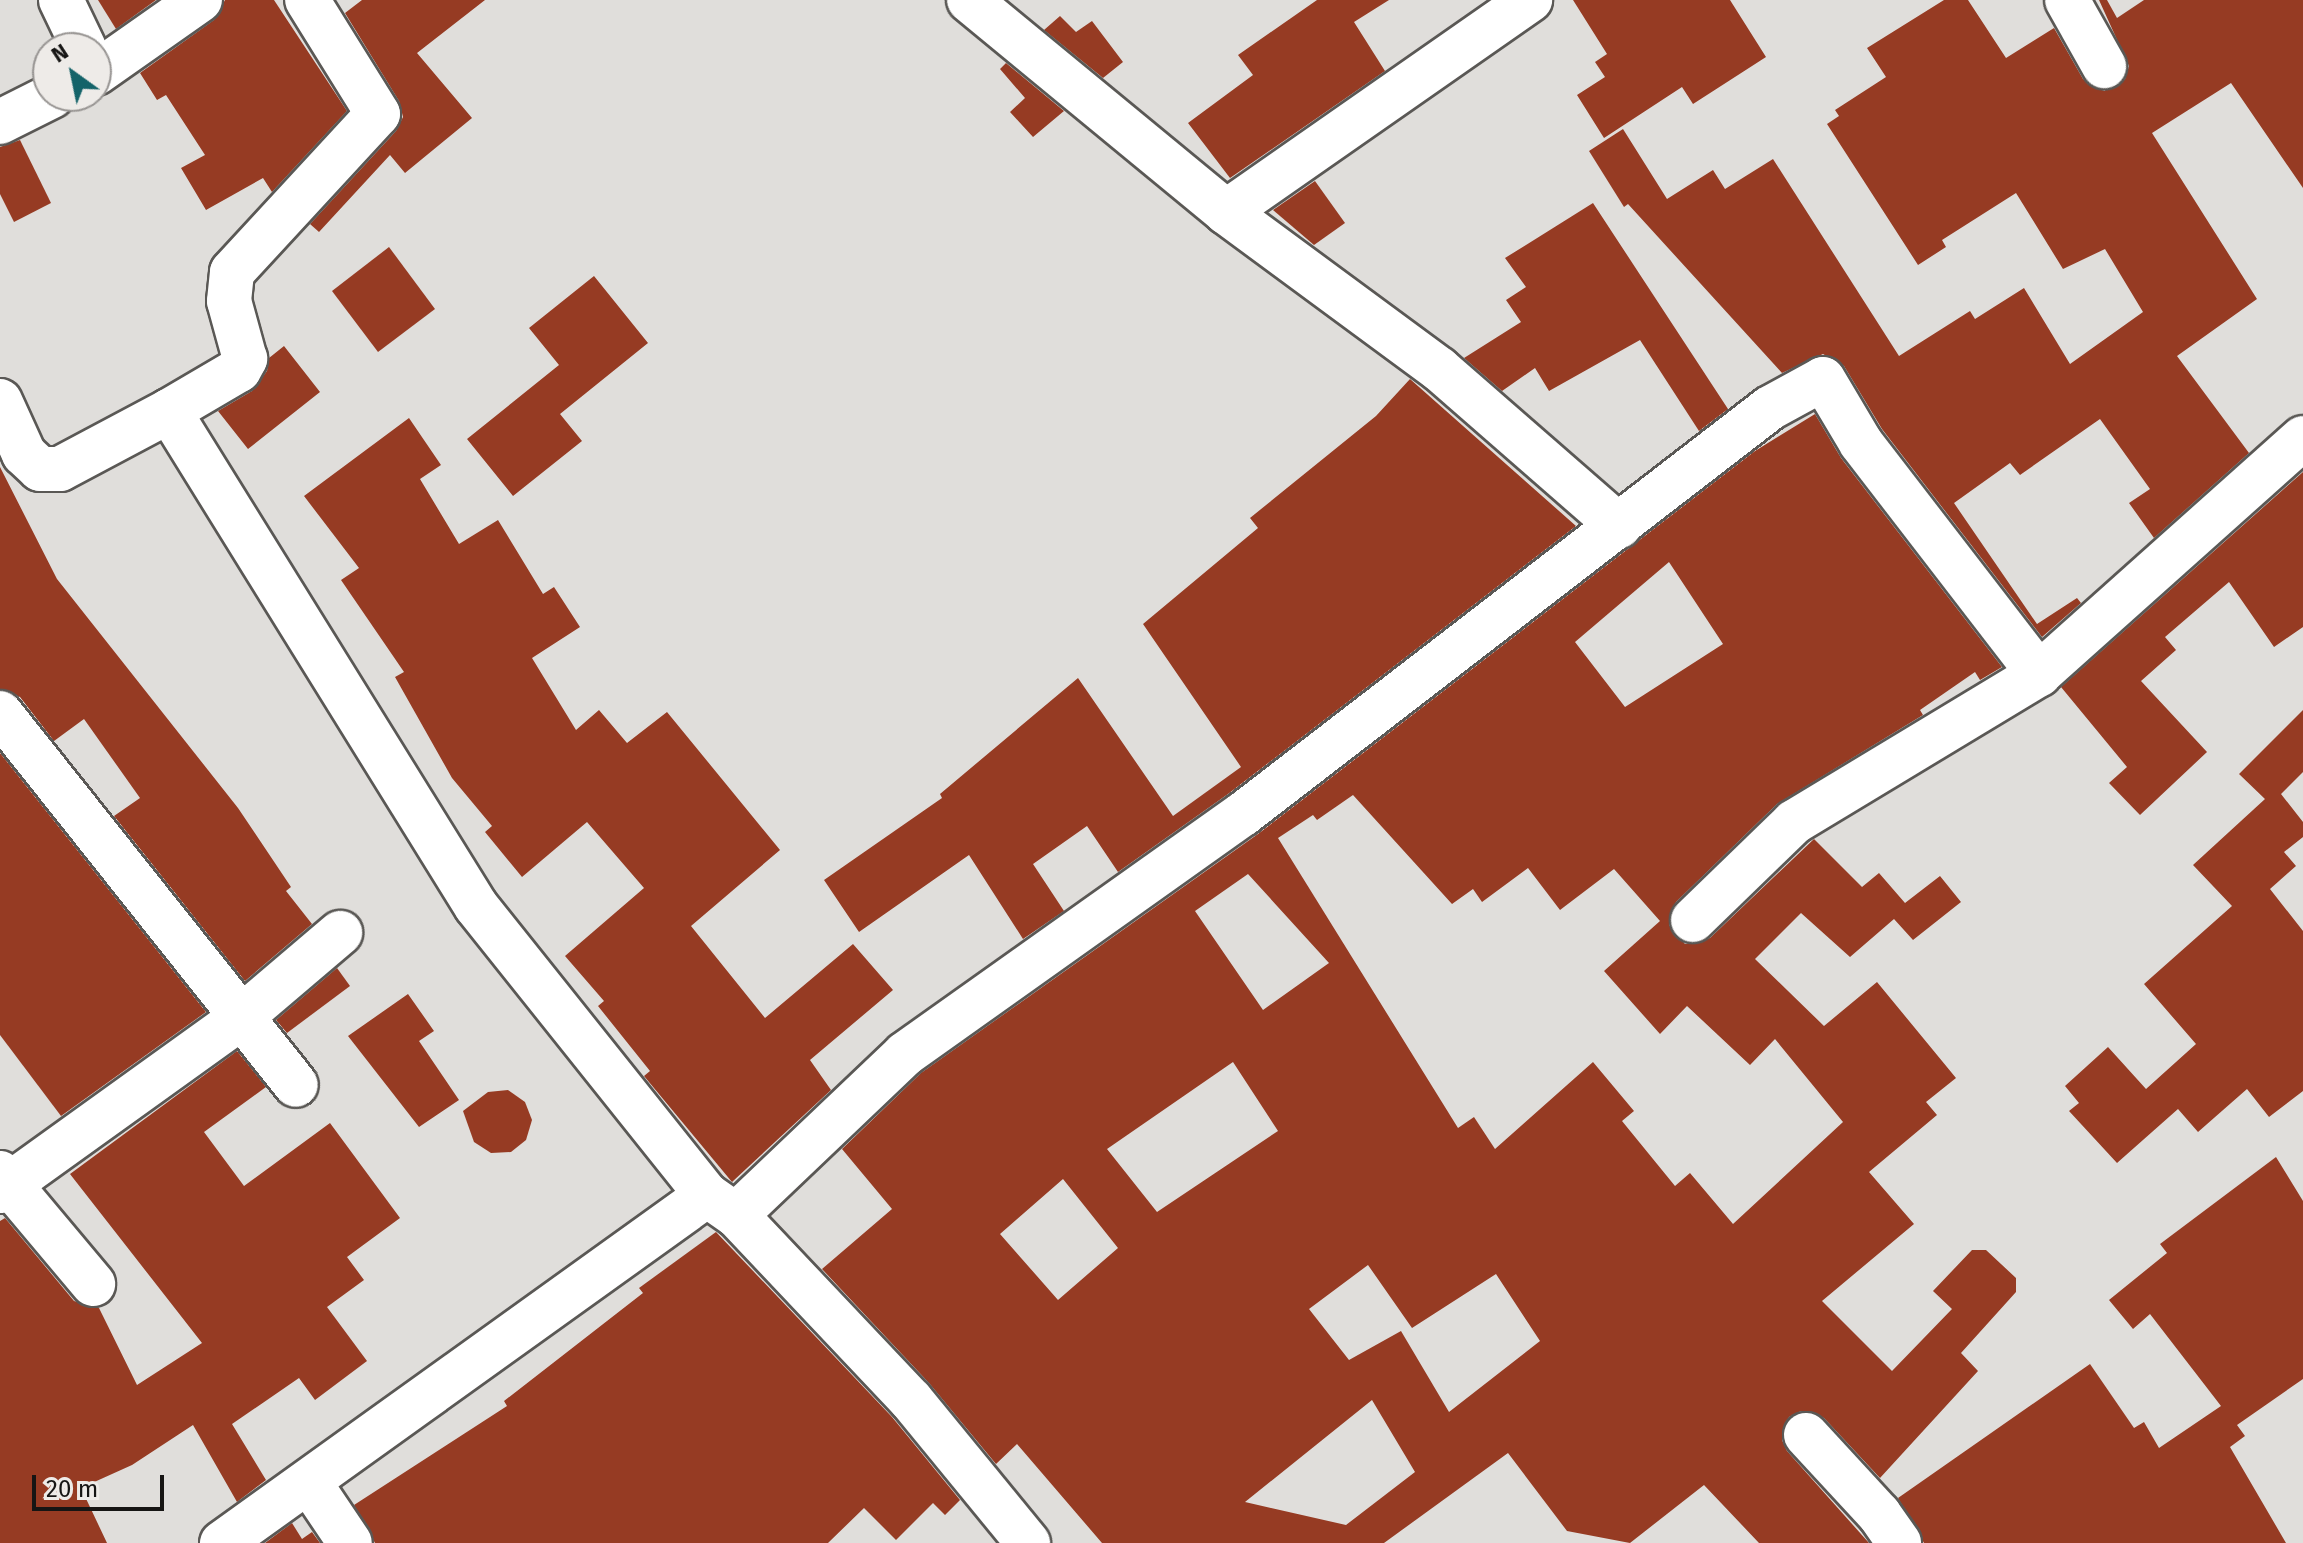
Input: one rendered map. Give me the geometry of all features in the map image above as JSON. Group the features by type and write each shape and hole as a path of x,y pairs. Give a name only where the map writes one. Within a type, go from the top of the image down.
{"street":[{"path":"61,0 76,32"},
{"path":"112,62 200,0"},
{"path":"0,401 24,454 40,469 60,469 239,370 245,359 229,301 232,272 378,114 307,0"},
{"path":"969,0 1226,212 1439,369 1619,526"},
{"path":"1226,212 1530,0"},
{"path":"2067,0 2104,66"},
{"path":"0,122 32,106"},
{"path":"222,1543 722,1205 905,1054 1243,814 1770,408 1823,379 1861,443 2039,674"},
{"path":"169,411 476,906 722,1205 911,1400 1028,1543"},
{"path":"1693,920 1794,822 2039,674 2303,438"},
{"path":"0,713 239,1019 296,1085"},
{"path":"93,1284 3,1183 239,1019 340,933"},
{"path":"1806,1435 1879,1514 1899,1543"},
{"path":"309,1482 350,1543"}],"building":[{"path":"98,0 156,0 116,29"},
{"path":"225,0 274,0 347,111 272,192 263,178 206,210 181,168 205,155 166,95 157,100 140,73 214,20"},
{"path":"362,0 485,0 417,53 472,118 405,173 390,155 319,232 310,224 396,131 403,117 399,101 345,13"},
{"path":"1317,0 1389,0 1354,22 1385,71 1230,178 1188,123 1253,75 1238,55"},
{"path":"1573,0 1730,0 1766,57 1693,104 1682,87 1604,138 1577,95 1605,77 1595,62 1607,54"},
{"path":"1944,0 1968,0 2006,58 2054,28 2083,79 2104,91 2125,79 2129,66 2099,0 2107,0 2117,18 2144,0 2303,0 2303,188 2231,83 2152,133 2257,299 2177,356 2249,453 2154,538 2129,503 2150,489 2100,419 2020,475 2010,463 1954,503 2037,624 2077,598 2081,603 2042,637 1882,429 1844,366 1823,354 1782,373 1628,204 1624,207 1589,151 1623,129 1667,199 1713,170 1725,189 1773,159 1899,356 1970,311 1975,319 2024,288 2070,364 2143,312 2105,249 2063,269 2016,193 1942,240 1946,247 1918,265 1827,124 1839,116 1835,110 1886,77 1867,48"},
{"path":"1060,16 1076,32 1092,21 1123,62 1103,78 1044,30"},
{"path":"1006,63 1064,111 1033,137 1010,112 1025,98 1000,69"},
{"path":"20,140 51,203 14,222 0,194 0,147"},
{"path":"1315,181 1345,223 1314,245 1273,210"},
{"path":"1593,203 1728,409 1699,431 1640,340 1549,391 1535,368 1502,391 1464,358 1521,322 1506,300 1526,287 1505,258"},
{"path":"389,247 435,309 378,352 332,291"},
{"path":"594,276 648,343 560,414 582,441 513,496 467,439 559,365 529,328"},
{"path":"284,346 320,392 248,449 218,411 252,391 267,371 269,358"},
{"path":"1410,379 1576,526 1228,794 1118,872 1087,826 1033,864 1064,911 1023,939 969,855 859,932 824,880 942,798 940,794 1078,678 1173,816 1241,767 1143,624 1258,528 1250,518 1376,416"},
{"path":"1815,414 1841,458 2002,667 1980,680 1975,672 1920,710 1923,715 1777,804 1676,902 1669,925 1685,944 1710,938 1814,839 1862,887 1879,873 1905,903 1940,876 1961,902 1913,940 1894,919 1850,957 1801,913 1755,959 1824,1026 1877,982 1956,1078 1926,1102 1937,1115 1869,1172 1914,1224 1822,1301 1892,1371 1952,1309 1933,1291 1972,1250 1986,1250 2016,1278 2016,1292 1961,1353 1978,1371 1880,1478 1824,1418 1801,1411 1789,1417 1782,1440 1787,1451 1869,1543 1759,1543 1704,1485 1630,1543 1567,1531 1508,1453 1384,1543 1102,1543 1017,1444 996,1464 929,1383 822,1269 892,1209 842,1149 921,1073 1258,834 1755,451","holes":["1669,562 1723,644 1625,707 1575,642","1353,795 1452,904 1473,889 1482,902 1528,868 1560,910 1614,869 1660,921 1604,971 1660,1034 1687,1006 1750,1065 1775,1039 1843,1122 1733,1224 1690,1173 1675,1186 1622,1121 1634,1111 1593,1062 1495,1149 1474,1117 1458,1128 1278,838 1313,815 1317,820","1248,874 1329,963 1263,1010 1195,911","1233,1062 1278,1131 1157,1212 1107,1149","1063,1179 1118,1248 1058,1300 1000,1234","1368,1265 1412,1328 1496,1274 1540,1341 1449,1412 1401,1331 1349,1360 1309,1309","1372,1400 1415,1472 1346,1525 1245,1502"]},
{"path":"409,418 441,465 420,479 459,544 498,520 543,594 554,587 580,627 532,658 576,730 599,710 627,743 667,712 780,850 691,926 765,1018 853,944 893,990 810,1060 831,1090 732,1182 644,1076 650,1071 598,1006 604,1001 565,956 644,888 587,822 522,877 485,832 492,826 452,778 395,677 404,672 341,580 359,568 304,496"},
{"path":"0,467 57,579 238,808 291,887 286,891 312,924 245,981 114,816 140,798 84,719 54,741 20,697 0,689"},
{"path":"2303,472 2303,627 2274,647 2229,582 2165,637 2176,650 2141,681 2207,752 2140,815 2109,783 2127,767 2061,687"},
{"path":"2303,710 2303,772 2281,794 2303,822 2303,837 2284,852 2296,866 2270,889 2303,931 2303,1091 2269,1117 2247,1089 2198,1132 2178,1109 2117,1163 2069,1111 2079,1103 2065,1086 2108,1047 2146,1089 2196,1044 2144,984 2232,906 2193,865 2265,799 2239,774"},
{"path":"0,753 206,1012 61,1116 0,1035"},
{"path":"337,968 350,986 287,1033 276,1020"},
{"path":"408,994 434,1031 419,1041 459,1100 419,1127 348,1036"},
{"path":"237,1051 266,1087 204,1132 244,1186 330,1123 400,1218 347,1257 364,1280 327,1307 367,1361 315,1400 299,1378 232,1424 266,1480 237,1502 193,1425 132,1465 81,1488 107,1543 0,1543 0,1221 5,1218 74,1301 99,1308 137,1385 202,1343 70,1174"},
{"path":"508,1090 525,1102 532,1120 526,1140 511,1152 491,1153 474,1142 463,1111 488,1092"},
{"path":"2276,1157 2303,1201 2303,1379 2237,1425 2245,1436 2230,1447 2286,1543 1924,1543 1898,1498 2090,1364 2134,1428 2144,1422 2159,1448 2221,1406 2150,1314 2133,1329 2109,1300 2167,1253 2160,1244"},
{"path":"716,1232 892,1417 960,1500 945,1515 933,1503 896,1540 864,1508 828,1543 375,1543 354,1505 507,1406 504,1401 643,1293 639,1288"},
{"path":"292,1523 302,1539 312,1532 320,1543 265,1543"}]}
